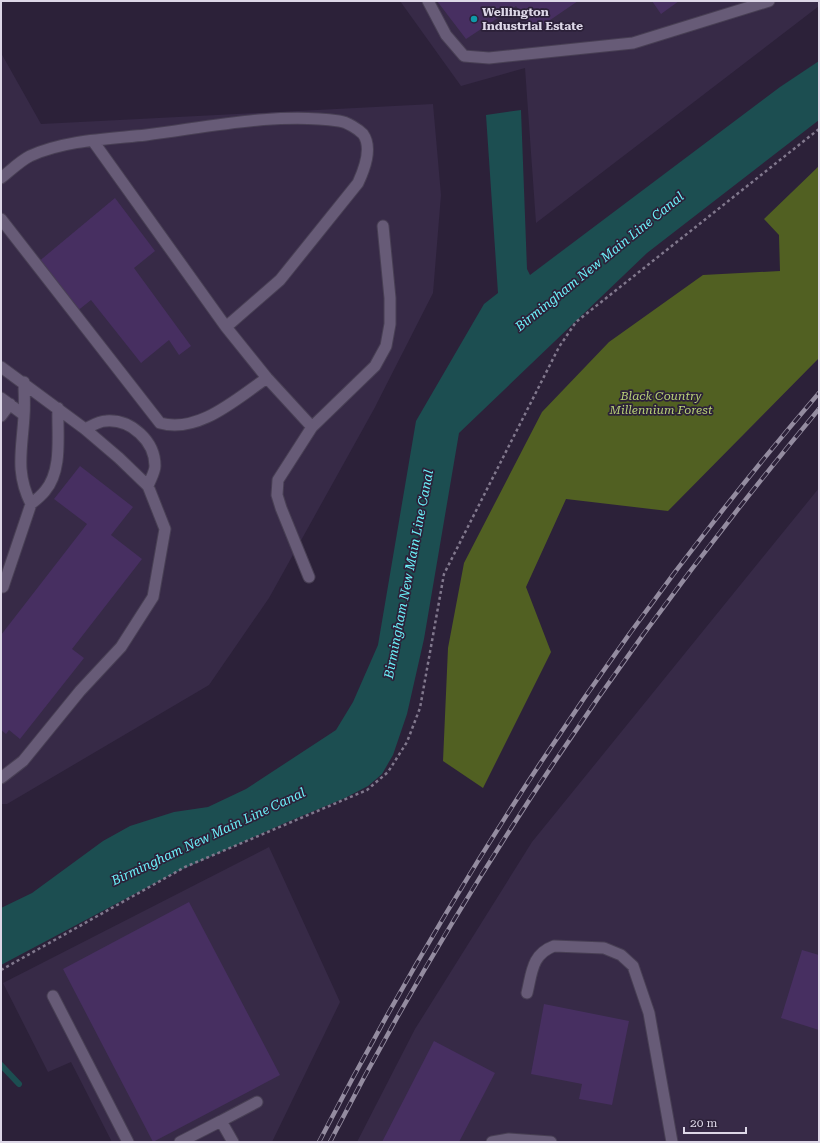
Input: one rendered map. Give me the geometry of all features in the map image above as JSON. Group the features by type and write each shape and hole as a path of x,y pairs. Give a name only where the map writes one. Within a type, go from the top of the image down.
{"lane":[{"path":"428,1 446,35 464,56 489,58 633,43 770,1"},
{"path":"1,178 29,156 62,146 93,141 254,121 302,118 341,121 362,133 366,139 367,152 364,170 358,184 280,280 226,327"},
{"path":"93,141 226,327 267,378 312,427"},
{"path":"1,219 160,423 168,426 199,420 217,412 267,378"},
{"path":"309,577 277,495 278,480 312,427 375,366 386,346 390,324 390,298 383,226"},
{"path":"1,367 24,382 85,429 119,458 148,486 165,529 153,597 121,646 80,690 23,761 1,778"},
{"path":"24,382 24,415 20,462 23,488 31,504"},
{"path":"1,416 5,401 24,415"},
{"path":"3,587 31,504 45,491 53,478 56,462 58,408"},
{"path":"85,429 104,421 123,422 140,433 153,449 156,468 148,486"},
{"path":"527,992 535,959 546,949 554,946 604,948 621,955 633,966 649,1013 672,1142"},
{"path":"53,996 128,1142"},
{"path":"180,1142 257,1102"},
{"path":"221,1121 233,1142"},
{"path":"492,1142 509,1139 551,1142"}],"path":[{"path":"1,970 185,867 367,790 388,772 407,742 420,708 444,574 559,347 576,322 819,129"}],"shaded area":[{"path":"400,1 819,1 819,6 536,223 525,68 461,86"},
{"path":"1,53 41,124 433,104 441,195 433,293 374,409 269,598 209,685 7,804 1,804"},
{"path":"819,488 819,1142 357,1142 415,1029 532,842"},
{"path":"269,847 340,1002 272,1142 112,1142 71,1062 48,1072 3,983"}],"green space":[{"name":"Black Country Millennium Forest","path":"819,166 819,358 668,511 566,499 526,587 551,652 483,788 443,761 448,648 464,563 542,412 609,342 703,275 780,271 779,235 764,219"}],"water":[{"name":"Birmingham New Main Line Canal","path":"819,61 819,120 647,253 459,433 424,639 407,714 393,755 382,774 368,786 345,798 285,823 174,873 1,965 1,908 32,893 103,841 130,826 174,812 208,807 246,789 336,730 353,702 378,645 416,421 484,304 498,293 486,115 521,110 527,269 530,275 780,87"}],"building":[{"name":"Wellington Industrial Estate","path":"437,1 578,1 534,31 516,6 466,39"},
{"path":"652,1 679,1 661,14"},
{"path":"115,198 155,251 134,268 191,346 179,355 169,340 141,363 91,300 76,312 37,263"},
{"path":"80,466 133,507 111,535 142,559 72,649 84,658 20,739 9,730 6,734 1,730 1,635 87,524 54,499"},
{"path":"189,902 280,1075 153,1142 63,969"},
{"path":"802,950 819,955 819,1030 781,1018"},
{"path":"544,1004 629,1021 612,1105 579,1099 582,1084 531,1074"},
{"path":"434,1041 495,1073 459,1142 382,1142"}],"waterway":[{"path":"1,1065 19,1084"}],"railway":[{"path":"319,1142 372,1043 428,944 486,848 547,753 611,660 678,569 747,480 819,393"},
{"path":"330,1142 382,1044 437,948 494,854 554,762 682,583 749,495 819,409"}],"place":[{"name":"Wellington Industrial Estate","path":"474,19"}]}
